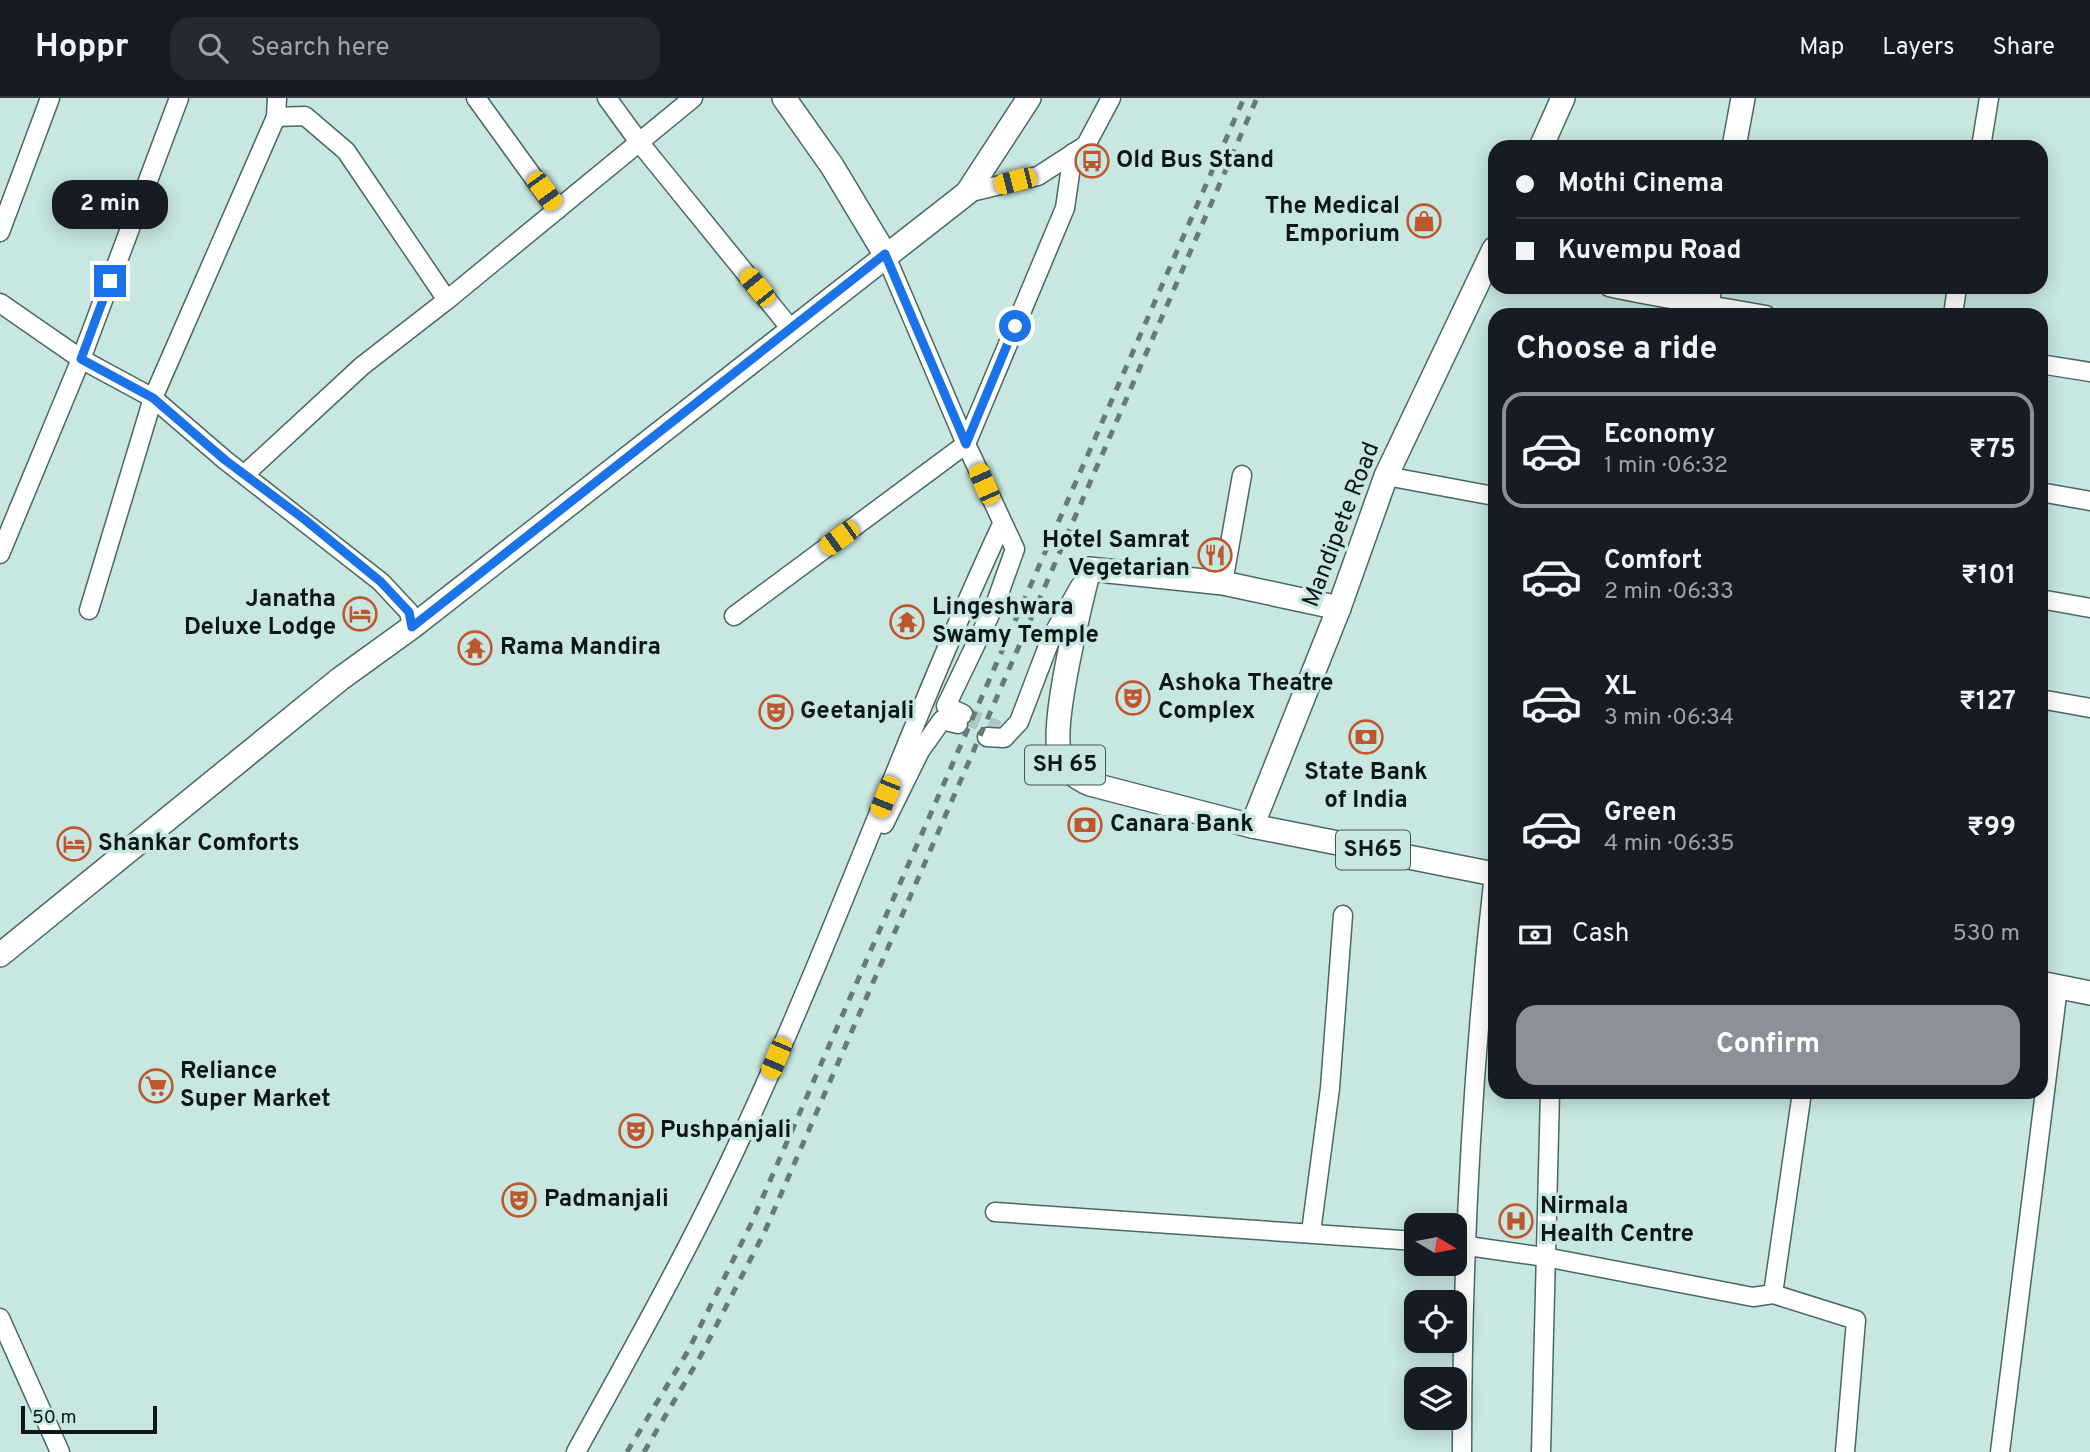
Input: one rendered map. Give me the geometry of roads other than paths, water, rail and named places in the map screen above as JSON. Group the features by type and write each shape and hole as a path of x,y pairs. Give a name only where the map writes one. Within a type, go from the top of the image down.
{"main road":[{"path":"785,98 832,166 885,254"},
{"path":"0,955 340,679 412,627 885,254 967,193 1030,98"},
{"path":"1544,140 1563,98"},
{"path":"1735,140 1743,98"},
{"name":"Mandipete Road","path":"1252,826 1339,608 1386,476 1488,267"},
{"path":"1088,571 1223,583 1339,608"},
{"name":"SH 65","path":"1088,571 1060,710 1057,743 1067,769 1090,784 1252,826"},
{"name":"SH65","path":"1252,826 1488,873"},
{"path":"2049,985 2090,993"}],"street":[{"path":"0,232 50,98"},
{"path":"0,554 81,359 179,98"},
{"path":"89,610 153,398 276,117 277,98"},
{"path":"476,98 558,210"},
{"path":"607,98 639,142 791,329"},
{"path":"245,474 362,366 447,300 693,98"},
{"path":"967,193 1038,176 1086,145 1111,98"},
{"path":"1982,140 1989,98"},
{"path":"276,117 305,116 346,151 447,300"},
{"path":"734,616 966,444 1065,208 1073,153"},
{"path":"875,822 883,825 886,822 930,733 942,720 960,719 946,706 996,602 1015,550 966,444 885,254"},
{"path":"1640,294 1681,303 1707,302 1734,308"},
{"path":"0,303 81,359 153,398 381,582 409,612 412,627"},
{"path":"2048,364 2090,372"},
{"path":"1223,583 1242,475"},
{"path":"1386,476 1488,495"},
{"path":"2048,493 2090,500"},
{"path":"576,1452 651,1318 743,1133 875,822 945,648 1002,524"},
{"path":"992,734 1012,726 1053,622 1088,571"},
{"path":"2048,600 2090,608"},
{"path":"2048,700 2090,708"},
{"path":"1311,1232 1330,1088 1343,915"},
{"path":"1463,1213 1488,938"},
{"path":"1541,1452 1550,1099"},
{"path":"1773,1294 1801,1099"},
{"path":"2000,1452 2037,1099"},
{"path":"995,1212 1404,1240"},
{"path":"1467,1246 1545,1257 1753,1297 1773,1294 1856,1320 1845,1452"},
{"path":"1460,1276 1462,1452"},
{"path":"0,1318 60,1452"}],"tunnel":[{"path":"963,714 998,730"}],"railway":[{"path":"627,1452 688,1351 751,1224 1244,98"},
{"path":"644,1452 700,1357 765,1231 1257,98"}],"place":[{"name":"Old Bus Stand","path":"1092,161"},
{"name":"The Medical Emporium","path":"1424,221"},
{"name":"Hotel Samrat Vegetarian","path":"1215,555"},
{"name":"Janatha Deluxe Lodge","path":"360,614"},
{"name":"Lingeshwara Swamy Temple","path":"907,622"},
{"name":"Rama Mandira","path":"475,648"},
{"name":"Ashoka Theatre Complex","path":"1133,698"},
{"name":"Geetanjali","path":"776,712"},
{"name":"State Bank of India","path":"1366,737"},
{"name":"Canara Bank","path":"1085,825"},
{"name":"Shankar Comforts","path":"74,844"},
{"name":"Reliance Super Market","path":"156,1086"},
{"name":"Pushpanjali","path":"636,1131"},
{"name":"Padmanjali","path":"519,1200"},
{"name":"Nirmala Health Centre","path":"1516,1221"}]}
